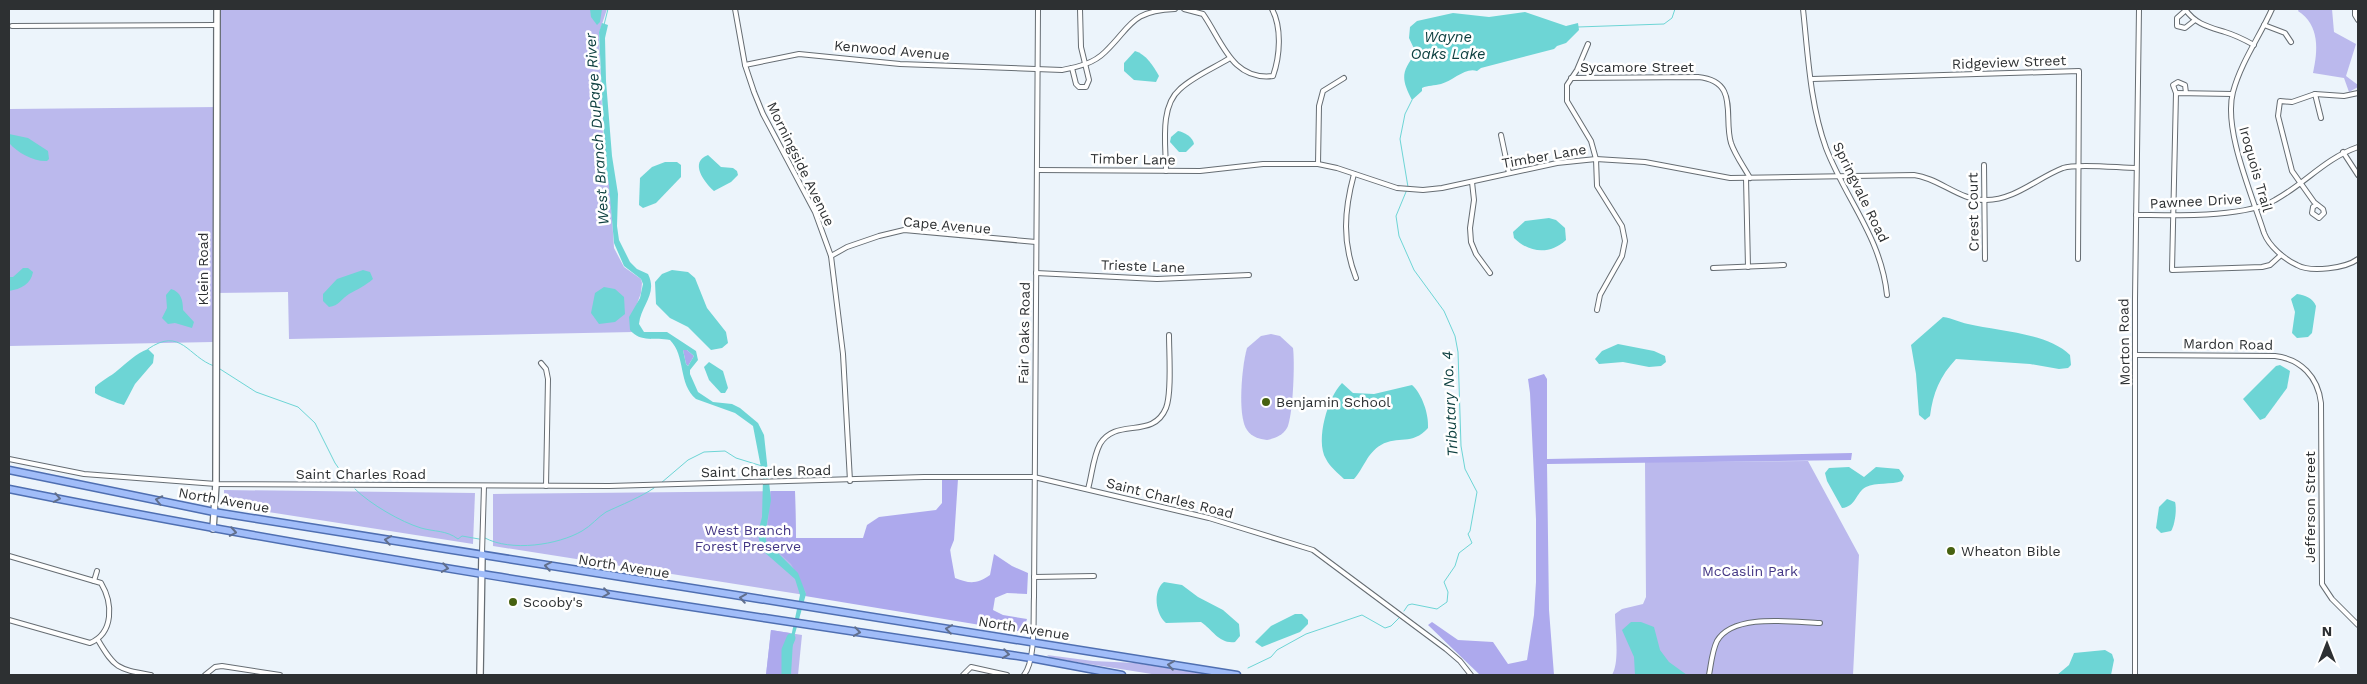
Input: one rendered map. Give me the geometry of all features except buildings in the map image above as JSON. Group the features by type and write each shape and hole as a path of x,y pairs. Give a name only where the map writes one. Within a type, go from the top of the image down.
{"main road":[{"name":"North Avenue","path":"9,470 214,512 813,609 1032,641 1237,675"},
{"name":"North Avenue","path":"9,489 213,529 482,574 1031,658 1122,675"}],"street":[{"name":"Klein Road","path":"213,529 216,484 217,9"},
{"name":"Morningside Avenue","path":"735,9 745,65 763,114 814,212 831,256 843,354 850,481"},
{"name":"Fair Oaks Road","path":"1024,675 1028,670 1031,658 1034,577 1038,9"},
{"path":"1072,68 1076,84 1083,88 1086,87 1089,80 1080,40 1080,9"},
{"path":"1085,65 1105,52 1126,26 1137,18 1154,11 1175,9"},
{"path":"1184,9 1203,14 1230,58 1244,70 1256,76 1273,76 1278,62 1278,32 1272,9"},
{"name":"Springvale Road","path":"1803,9 1822,137 1839,176 1876,246 1885,275 1887,295"},
{"name":"Morton Road","path":"2135,675 2136,168 2139,9"},
{"path":"2195,20 2185,28 2177,26 2177,18 2186,9 2195,20 2207,27 2225,32 2254,45"},
{"name":"Iroquois Trail","path":"2272,9 2239,73 2232,94 2231,114 2232,131 2267,241 2295,265 2310,268 2342,267 2358,259"},
{"path":"2355,9 2355,15 2358,20"},
{"path":"12,26 216,24"},
{"path":"2264,25 2285,34 2291,42"},
{"path":"1588,44 1567,85 1569,106 1591,141 1596,159 1597,186 1622,226 1625,241 1622,256 1600,295 1597,310"},
{"name":"Kenwood Avenue","path":"745,65 799,54 900,64 1062,70 1085,65"},
{"path":"1166,171 1167,114 1173,98 1185,85 1230,58"},
{"name":"Ridgeview Street","path":"1812,79 2079,71 2078,259"},
{"name":"Sycamore Street","path":"1571,78 1698,77 1711,80 1720,86 1727,98 1731,142 1748,178 1748,267"},
{"path":"1318,164 1318,118 1323,91 1344,78"},
{"path":"2186,94 2185,84 2178,82 2173,85 2176,93 2172,270 2262,267 2270,265 2280,254"},
{"path":"2176,93 2232,94"},
{"path":"2316,205 2290,166 2279,119 2278,107 2280,101 2292,102 2315,94 2344,96 2358,94"},
{"path":"2315,94 2321,118"},
{"path":"1502,135 1509,174"},
{"name":"Pawnee Drive","path":"2136,215 2230,213 2256,208 2277,199 2343,152 2358,147"},
{"path":"2343,152 2358,175"},
{"name":"Timber Lane","path":"1037,170 1207,171 1263,164 1318,164 1337,168 1384,185 1432,190 1557,163 1596,159 1645,162 1721,177 1919,176 1968,197 1984,201 2012,195 2066,167 2136,168"},
{"name":"Crest Court","path":"1984,165 1985,259"},
{"path":"1354,174 1346,204 1345,234 1349,261 1356,278"},
{"path":"1472,182 1474,200 1470,228 1471,242 1476,254 1490,273"},
{"name":"Cape Avenue","path":"831,256 847,247 904,230 1036,242"},
{"path":"1713,268 1784,265"},
{"name":"Trieste Lane","path":"1036,273 1157,279 1249,275"},
{"path":"1088,489 1097,450 1106,435 1119,429 1149,426 1159,420 1164,412 1168,400 1169,335"},
{"name":"Mardon Road","path":"2136,355 2275,356 2297,363 2312,377"},
{"path":"541,363 546,369 548,379 546,486"},
{"name":"Jefferson Street","path":"2312,377 2318,388 2322,403 2321,581 2328,595 2358,625"},
{"name":"Saint Charles Road","path":"9,459 84,474 216,484 546,486 1034,477 1230,524 1313,550 1446,649 1460,661 1471,675"},
{"path":"480,675 484,486"},
{"path":"9,556 101,583 109,601 107,629 98,640 90,643 80,642 9,620"},
{"path":"94,581 97,571"},
{"path":"1034,577 1094,576"},
{"path":"1709,675 1717,641 1728,630 1740,624 1820,623"},
{"path":"98,640 113,664 123,670 151,675"},
{"path":"205,675 216,667 222,666 280,675"},
{"path":"963,675 971,667 1007,675"}],"green space":[{"path":"220,9 607,9 599,33 604,162 610,187 614,248 624,267 641,279 642,283 641,293 631,320 634,332 289,339 288,292 213,293 213,342 9,346 9,109 219,107"},
{"path":"2299,9 2332,9 2334,32 2356,44 2346,76 2358,87 2349,92 2344,78 2313,73 2316,39 2310,23 2298,11"},
{"path":"1271,334 1280,336 1293,348 1294,377 1291,413 1287,428 1281,435 1267,440 1256,437 1247,430 1242,414 1241,390 1247,348 1261,336"},
{"name":"McCaslin Park","path":"1808,461 1859,555 1853,675 1612,675 1616,662 1615,614 1622,609 1643,604 1646,597 1645,462"},
{"path":"224,490 475,493 473,544 224,505"},
{"name":"West Branch Forest Preserve","path":"795,491 796,538 950,538 951,595 977,622 493,546 493,494"},
{"path":"771,630 802,635 798,675 766,675"},
{"path":"1047,655 1093,661 1136,663 1212,675 1158,675 1051,658"}],"shaded area":[{"path":"683,350 687,350 694,356 688,366"},
{"path":"1544,374 1547,379 1547,459 1852,453 1851,460 1547,464 1549,610 1554,675 1480,675 1428,625 1432,622 1458,640 1493,642 1508,664 1527,660 1534,615 1536,582 1536,519 1528,379"},
{"path":"942,479 958,479 954,540 950,550 955,578 973,582 990,575 994,554 1012,566 1028,573 1027,594 1007,593 995,598 993,610 1003,615 1027,619 1023,632 805,596 806,593 791,564 766,541 771,491 795,491 796,538 863,538 867,525 879,517 936,510 942,503"},
{"path":"771,630 790,633 784,649 784,675 766,675"}],"water":[{"path":"590,9 602,9 600,22 597,25 591,17"},
{"name":"Wayne Oaks Lake","path":"1525,12 1566,26 1578,23 1579,30 1566,43 1554,49 1481,68 1477,71 1468,71 1438,85 1422,88 1422,91 1412,100 1404,81 1404,76 1408,65 1416,53 1409,38 1410,27 1417,21 1453,13 1489,17"},
{"path":"602,23 608,25 605,38 606,81 612,156 618,194 617,226 619,240 630,262 637,269 648,274 651,281 650,294 639,324 644,332 667,332 696,351 698,360 690,370 690,374 698,392 713,402 732,404 740,408 758,423 764,435 771,500 766,541 798,573 806,594 793,641 791,675 784,675 786,645 791,637 800,595 795,579 763,551 760,545 758,533 762,517 763,478 753,426 735,413 696,399 690,393 678,354 670,340 639,337 630,330 629,317 640,298 643,284 641,279 624,266 614,243 605,161 599,32","holes":["683,350 687,350 694,356 688,366"]},
{"path":"1135,51 1146,58 1155,69 1159,76 1156,82 1134,80 1124,71 1124,63"},
{"path":"1178,131 1188,135 1193,141 1194,144 1186,152 1179,152 1170,142 1171,137"},
{"path":"9,134 28,138 48,151 49,159 47,161 37,160 17,150 9,143"},
{"path":"708,155 721,167 733,168 737,171 738,175 731,182 714,191 706,183 699,167 702,158"},
{"path":"665,162 677,162 681,165 681,177 656,203 643,208 639,205 640,178 652,167"},
{"path":"1549,218 1556,220 1565,228 1566,240 1560,245 1546,250 1533,249 1526,247 1514,238 1513,232 1525,221"},
{"path":"23,268 28,268 33,272 30,280 18,289 9,291 9,277 13,277"},
{"path":"363,270 370,272 373,279 335,305 329,307 323,301 323,294 337,279"},
{"path":"672,270 688,272 695,278 707,308 726,332 728,343 722,348 711,350 688,327 670,318 656,304 655,282 662,274"},
{"path":"604,287 615,289 624,297 625,314 615,322 599,324 591,313 595,293"},
{"path":"171,289 181,297 183,310 194,322 192,328 175,323 168,324 162,318 167,308 166,295"},
{"path":"2297,294 2308,297 2316,306 2312,333 2308,337 2297,338 2292,333 2295,312 2291,299"},
{"path":"1943,317 1968,324 2036,337 2061,348 2070,355 2071,365 2068,368 2059,369 2030,364 1956,359 1942,378 1935,392 1930,416 1925,420 1919,415 1916,374 1911,345"},
{"path":"1618,344 1654,351 1665,356 1666,362 1661,366 1649,367 1623,362 1599,364 1595,359 1602,351"},
{"path":"148,349 154,355 153,363 135,384 124,405 95,393 95,387 135,356"},
{"path":"709,362 723,371 728,388 725,393 721,393 709,380 704,367"},
{"path":"2280,365 2290,371 2287,388 2265,418 2260,420 2243,399 2276,366"},
{"path":"1342,383 1353,393 1374,394 1412,385 1424,405 1428,428 1411,439 1387,442 1376,448 1354,479 1344,479 1326,459 1322,441 1328,408"},
{"path":"1849,467 1864,477 1876,467 1899,469 1904,476 1902,481 1866,487 1850,505 1842,508 1827,481 1825,473 1829,468"},
{"path":"2167,499 2175,502 2175,521 2171,531 2161,533 2156,528 2159,507"},
{"path":"1164,582 1182,585 1198,597 1223,610 1239,624 1240,636 1235,642 1229,642 1220,639 1201,622 1166,623 1160,614 1157,603 1158,591"},
{"path":"1295,614 1302,614 1308,620 1308,624 1300,632 1262,647 1255,642 1271,626"},
{"path":"1631,622 1641,622 1654,627 1660,650 1669,662 1687,675 1635,675 1634,657 1622,630"},
{"path":"2105,650 2112,654 2114,660 2111,675 2057,675 2069,665 2074,653"}],"waterway":[{"name":"West Branch DuPage River","path":"604,25 608,9"},
{"name":"Tributary No. 4","path":"1578,27 1664,24 1672,18 1675,9"},
{"name":"Tributary No. 4","path":"1404,611 1408,605 1412,604 1437,609 1447,602 1448,592 1444,582 1455,566 1459,553 1472,543 1468,534 1477,492 1465,469 1461,446 1458,352 1455,336 1444,311 1414,270 1399,236 1396,216 1408,187 1400,139 1405,114 1412,100"},
{"path":"148,349 159,343 177,342 205,362 214,366"},
{"path":"220,369 256,392 298,407 315,423 335,463 349,483"},
{"path":"661,483 688,460 704,452 725,451 736,458 762,466"},
{"path":"485,538 508,545 521,546 560,540 582,531 606,512 654,488"},
{"path":"355,489 377,506 413,525 445,533 458,539 462,536 479,539"},
{"name":"Tributary No. 4","path":"1248,668 1271,657 1277,650 1306,634 1362,615 1385,628 1391,626 1399,618"},
{"name":"West Branch DuPage River","path":"786,675 786,650 791,638"}],"place":[{"name":"Benjamin School","path":"1266,402"},
{"name":"Wheaton Bible","path":"1951,551"},
{"name":"Scooby's","path":"513,602"}]}
